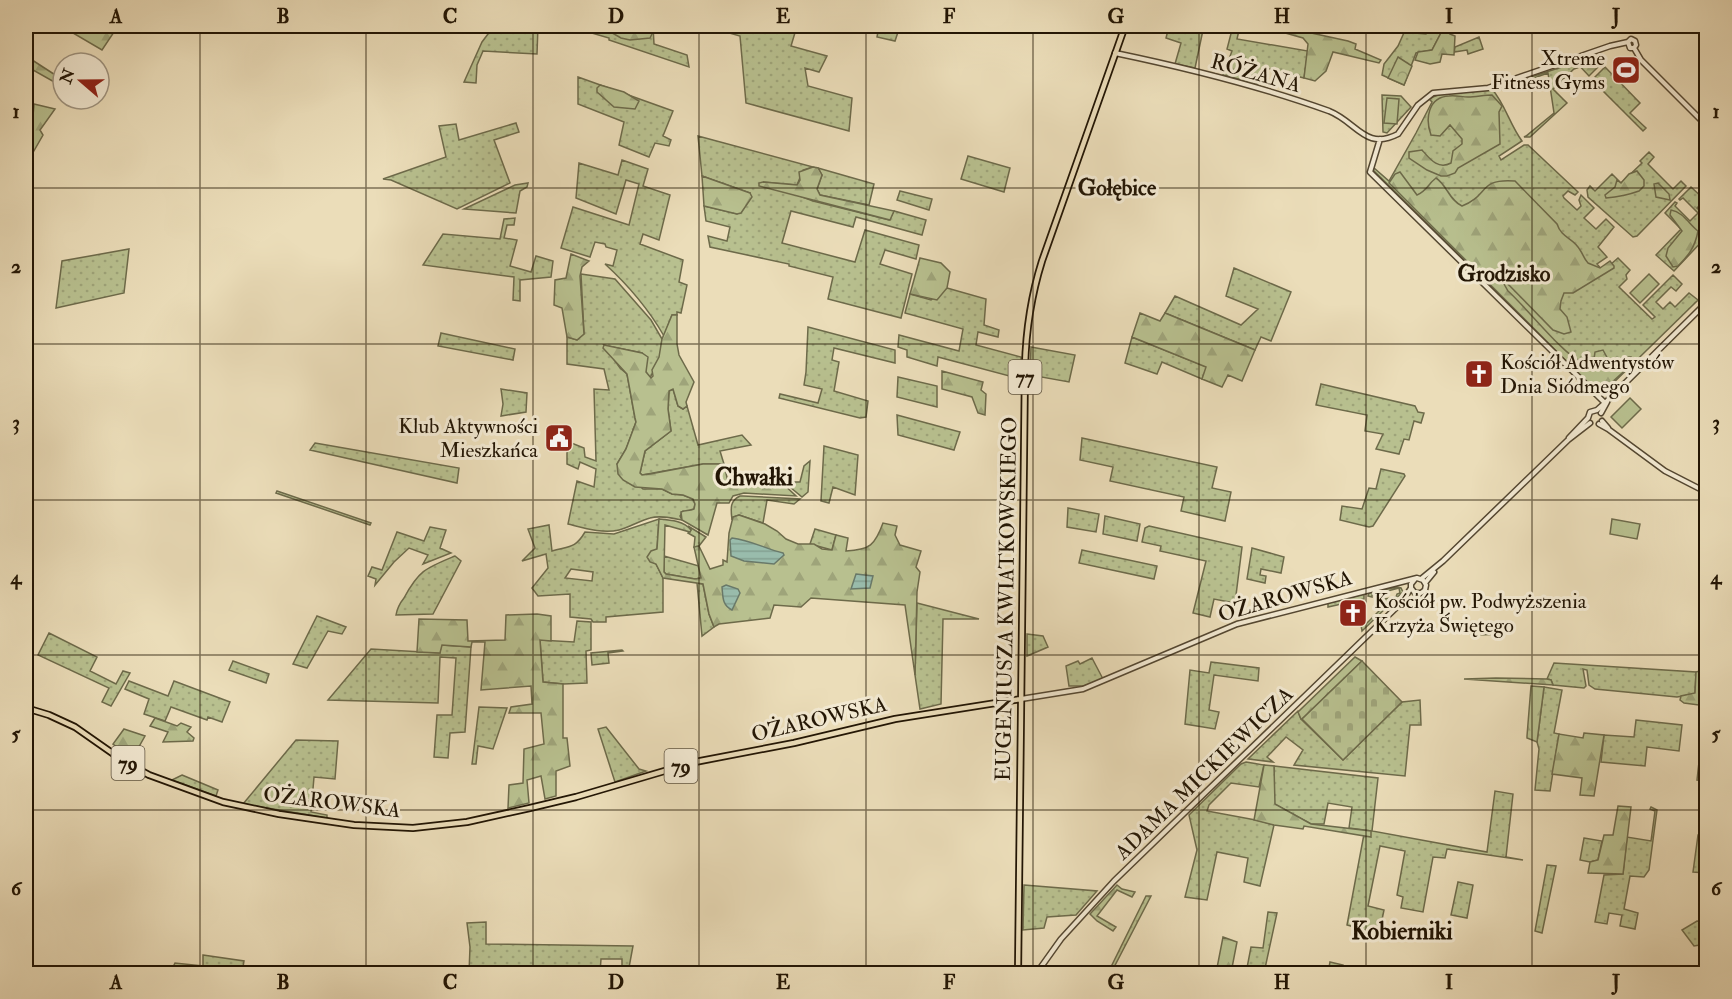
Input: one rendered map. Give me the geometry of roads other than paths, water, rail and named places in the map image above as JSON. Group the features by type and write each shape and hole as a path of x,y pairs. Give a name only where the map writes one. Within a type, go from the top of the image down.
{"main road":[{"name":"EUGENIUSZA KWIATKOWSKIEGO","path":"1018,974 1025,366 1029,310 1043,259 1125,26"},
{"name":"OŻAROWSKA","path":"26,708 75,727 125,762 149,775 237,806 366,827 396,828 436,827 467,822 576,797 709,759 794,743 895,718 1021,699"}],"street":[{"path":"1606,402 1370,171 1380,139 1400,133 1414,109 1433,93 1488,88 1610,46 1628,42 1629,47 1634,48 1641,60 1707,125"},
{"name":"RÓŻANA","path":"1115,54 1212,76 1282,96 1336,114 1364,136 1380,139"},
{"path":"1600,422 1599,411 1606,402 1707,303"},
{"path":"1423,581 1589,420 1590,412 1599,411"},
{"path":"1589,420 1600,422 1665,471 1707,492"},
{"path":"1411,587 1415,579 1423,581"},
{"name":"OŻAROWSKA","path":"1021,699 1083,689 1237,624 1415,579"},
{"path":"1398,582 1411,587 1415,593 1419,594 1424,591 1423,581"},
{"name":"ADAMA MICKIEWICZA","path":"1401,603 1411,587"},
{"name":"ADAMA MICKIEWICZA","path":"1036,974 1061,939 1114,881 1401,603 1415,593"}],"place":[{"name":"Xtreme Fitness Gyms","path":"1626,70"},
{"name":"Kościół Adwentystów Dnia Siódmego","path":"1479,374"},
{"name":"Klub Aktywności Mieszkańca","path":"559,438"},
{"name":"Kościół pw. Podwyższenia Krzyża Świętego","path":"1353,613"}],"district":[{"name":"Gołębice","path":"1117,187"},
{"name":"Grodzisko","path":"1504,273"},
{"name":"Chwałki","path":"754,477"},
{"name":"Kobierniki","path":"1402,931"}]}
